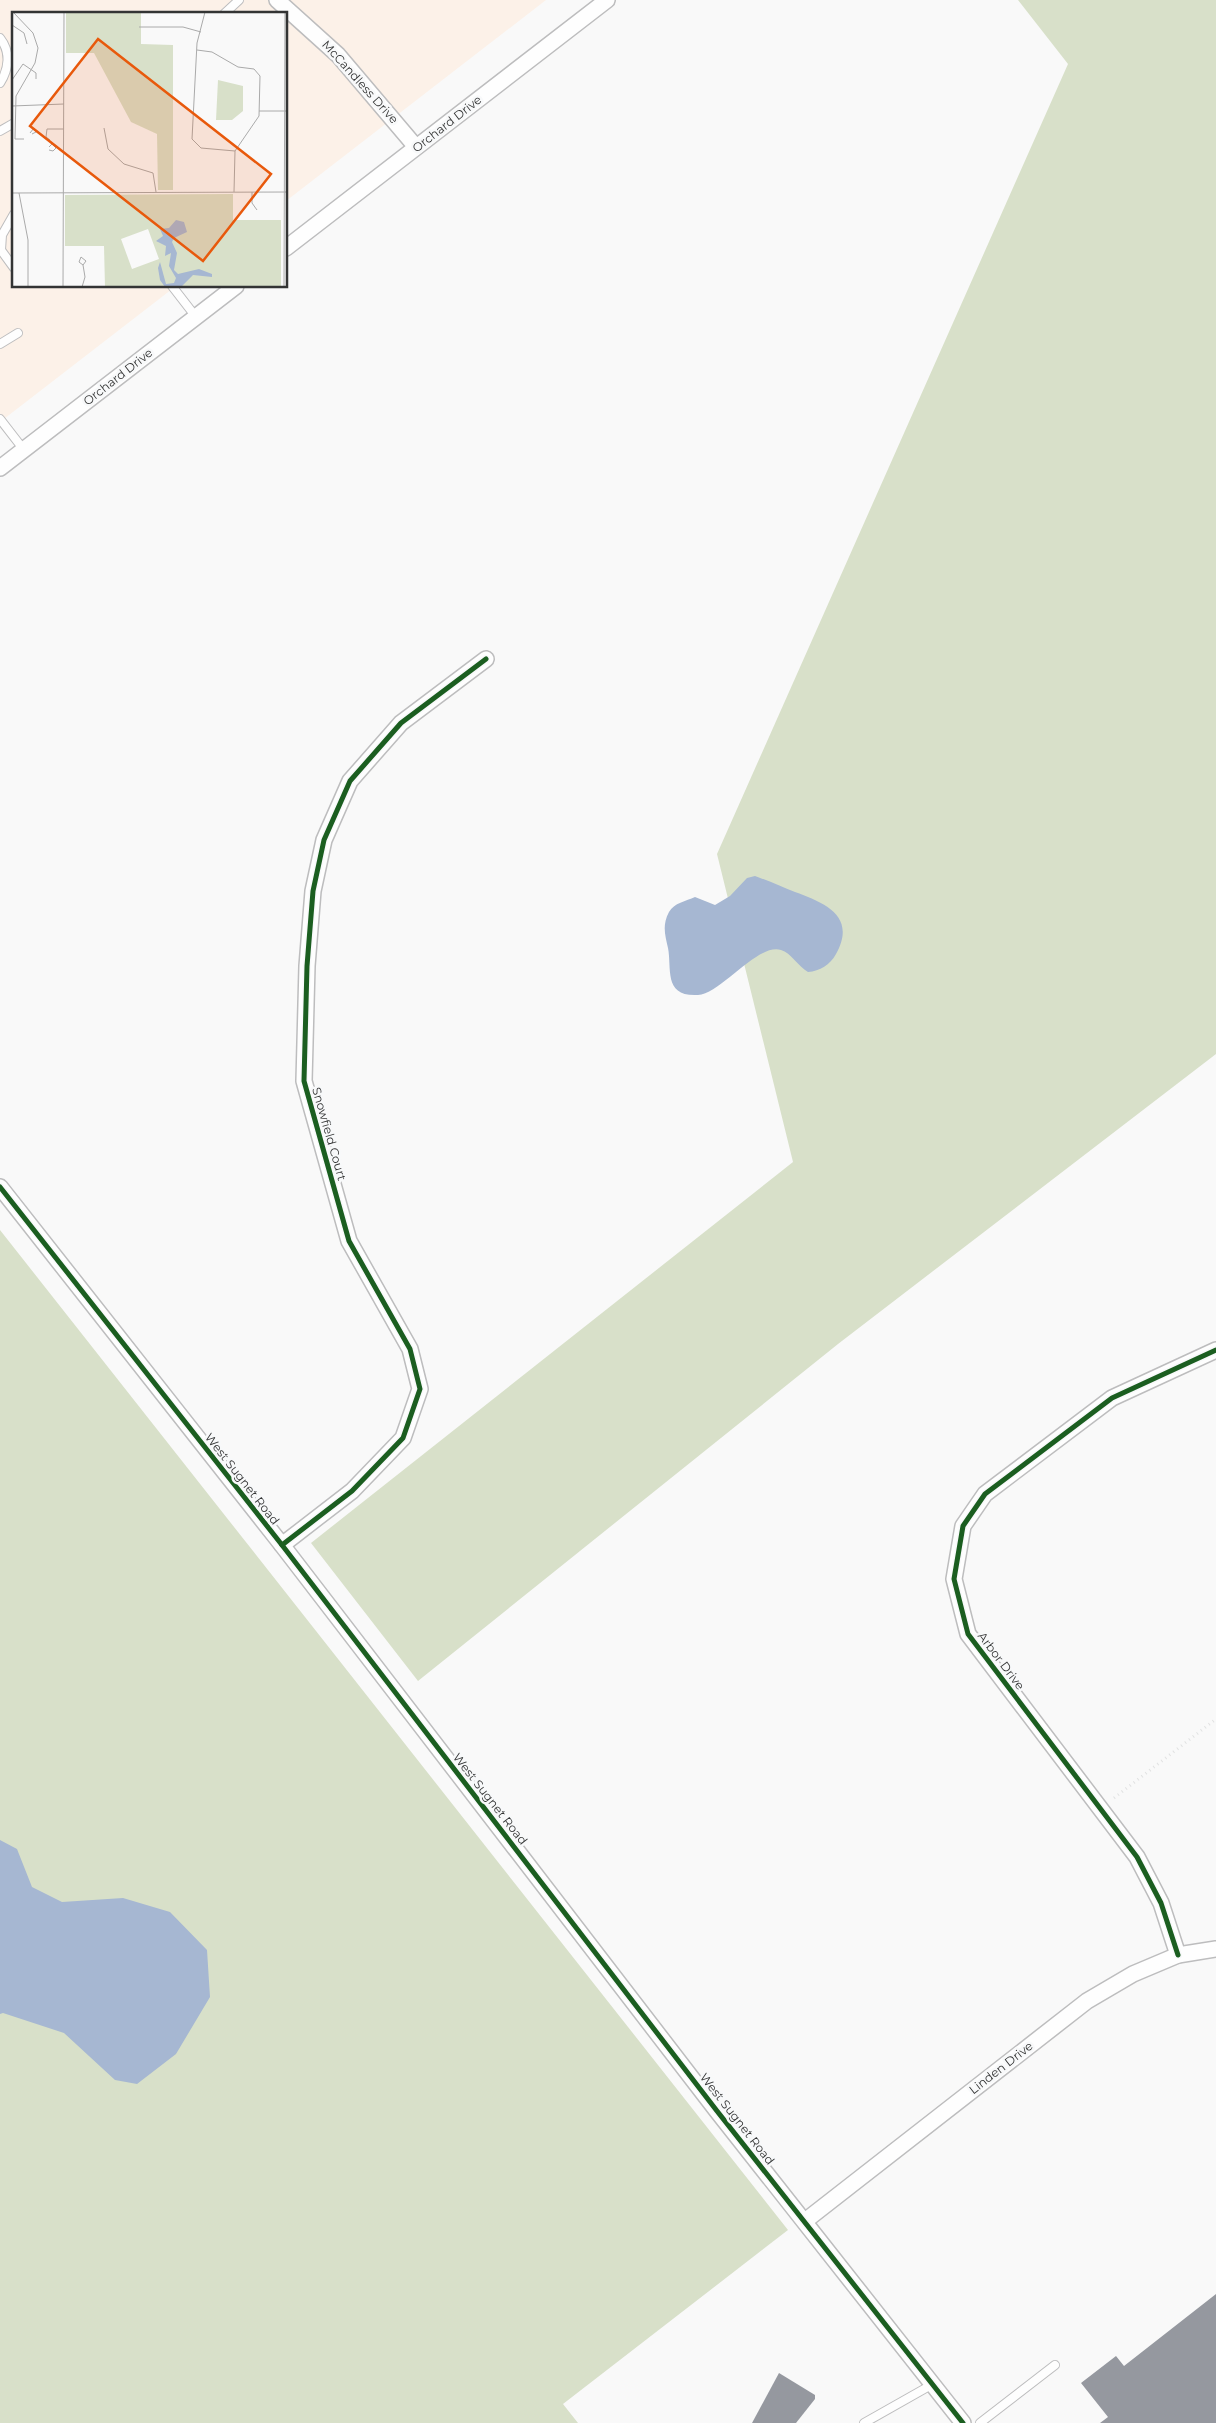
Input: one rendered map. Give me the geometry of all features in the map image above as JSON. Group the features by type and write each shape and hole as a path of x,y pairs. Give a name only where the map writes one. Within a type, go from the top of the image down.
{"street":[{"name":"McCandless Drive","path":"277,0 338,55 416,148"},
{"name":"Orchard Drive","path":"288,246 607,0"},
{"name":"Orchard Drive","path":"0,468 233,288"},
{"name":"Snowfield Court","path":"282,1545 352,1491 403,1438 420,1389 410,1349 349,1241 304,1081 307,966 312,901 324,840 350,781 402,723 486,659"},
{"name":"West Sugnet Road","path":"0,1187 282,1545 717,2110 963,2423"},
{"name":"Arbor Drive","path":"1178,1955 1161,1903 1137,1857 968,1634 954,1579 964,1526 985,1494 1112,1398 1216,1350"},
{"name":"Linden Drive","path":"805,2221 1087,2001 1133,1974 1178,1955 1216,1949"}],"lane":[{"path":"226,12 239,0"},
{"path":"0,38 7,50 8,62 6,74 0,83"},
{"path":"0,131 12,124"},
{"path":"12,217 2,234 0,243 0,250 12,265"},
{"path":"174,288 196,317"},
{"path":"0,344 18,333"},
{"path":"0,418 24,450"},
{"path":"980,2423 1055,2365"},
{"path":"864,2423 933,2384"}],"path":[{"path":"1100,1809 1216,1719"}],"shaded area":[{"path":"0,0 546,0 288,199 288,12 12,12 12,288 173,288 0,422"}],"green space":[{"path":"1018,0 1216,0 1216,1054 838,1344 418,1681 311,1543 793,1162 717,854 1068,64"},
{"path":"0,1230 788,2230 563,2404 578,2423 0,2423"}],"water":[{"path":"755,876 817,901 835,913 843,930 834,958 824,967 808,972 785,952 772,950 761,954 707,992 698,995 679,991 674,987 670,973 665,930 665,921 669,912 677,904 695,897 715,905 730,896 747,878"},
{"path":"0,1840 17,1849 32,1887 62,1902 123,1898 170,1912 207,1950 210,1997 176,2054 137,2084 115,2080 64,2033 3,2013 0,2014"}],"building":[{"path":"1216,2294 1216,2423 1100,2423 1108,2417 1081,2383 1116,2356 1124,2366"},
{"path":"779,2373 815,2395 815,2399 796,2423 752,2423"}],"cycle path":[{"path":"282,1545 352,1491 403,1438 420,1389 410,1349 349,1241 304,1081 307,966 313,891 324,840 350,781 401,723 486,659"},
{"path":"0,1187 282,1545 717,2111 963,2423"},
{"path":"1178,1955 1161,1903 1137,1857 968,1634 954,1579 963,1526 985,1494 1112,1398 1216,1350"}]}
